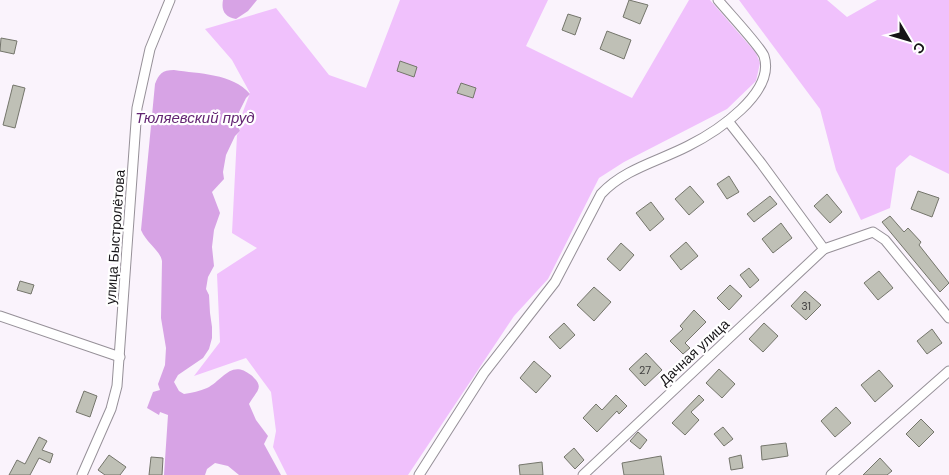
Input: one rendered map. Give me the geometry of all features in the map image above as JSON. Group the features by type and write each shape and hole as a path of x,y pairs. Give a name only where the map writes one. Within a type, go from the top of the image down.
{"street":[{"name":"улица Быстролётова","path":"82,475 111,408 117,386 137,108 150,49 170,0"},
{"path":"419,475 484,372 554,282 602,194 610,184 690,146 728,121 754,97 763,82 766,68 763,54 718,0"},
{"path":"728,121 824,249"},
{"name":"Дачная улица","path":"583,475 824,249 873,232 885,240 949,318"},
{"path":"0,316 120,357"},
{"path":"831,475 949,371"}],"shaded area":[{"path":"400,0 548,0 526,46 632,98 689,0 710,0 756,53 760,63 756,81 727,109 624,162 599,178 548,279 514,316 408,475 287,475 273,447 276,431 271,392 246,358 194,376 220,342 217,274 257,248 232,233 237,135 240,131 241,117 250,93 232,60 205,29 276,8 329,75 366,88"},
{"path":"739,0 827,0 847,17 877,0 949,0 949,174 910,155 896,168 890,208 861,220 836,170 820,109"}],"water":[{"path":"223,0 257,0 248,11 236,19 229,17 225,13"},
{"name":"Тюляевский пруд","path":"174,70 225,78 243,87 250,94 239,112 241,117 238,125 240,131 235,136 226,155 223,172 224,179 212,192 220,213 214,230 212,247 214,266 208,277 206,289 209,295 212,338 209,349 203,358 178,375 174,382 179,391 184,394 207,388 233,370 244,371 256,379 259,386 257,393 249,404 256,420 268,436 264,444 281,475 239,475 228,466 215,463 207,469 205,475 164,475 168,415 160,412 159,415 147,408 153,392 160,390 158,384 165,365 166,348 161,318 162,261 159,253 141,230 155,84 162,73"}],"building":[{"path":"629,0 648,5 640,24 623,17"},
{"path":"568,14 581,18 575,35 562,30"},
{"path":"607,31 631,40 624,59 600,49"},
{"path":"1,38 17,41 14,54 0,51"},
{"path":"400,61 417,67 414,77 397,71"},
{"path":"461,83 476,88 473,98 457,93"},
{"path":"13,85 25,88 15,128 3,125"},
{"path":"729,176 739,192 727,199 717,184"},
{"path":"690,186 704,202 689,215 675,199"},
{"path":"918,191 939,198 932,217 911,209"},
{"path":"827,194 842,212 830,223 814,206"},
{"path":"770,196 777,204 754,222 747,214"},
{"path":"651,202 664,219 650,231 636,213"},
{"path":"890,216 904,232 908,228 921,242 919,245 949,283 940,292 882,222"},
{"path":"781,223 792,238 773,253 762,239"},
{"path":"686,242 698,256 681,270 670,256"},
{"path":"621,243 634,255 620,271 607,259"},
{"path":"749,268 759,280 750,288 740,275"},
{"path":"879,271 893,288 878,300 864,283"},
{"path":"20,281 34,285 31,294 17,290"},
{"path":"730,285 742,296 729,310 717,298"},
{"path":"594,287 611,302 594,321 577,305"},
{"path":"805,291 821,305 806,320 791,306"},
{"path":"694,310 706,322 685,343 690,348 683,354 670,341 683,329 680,326"},
{"path":"564,323 575,335 560,349 549,337"},
{"path":"764,323 778,336 763,352 749,339"},
{"path":"932,329 942,343 927,354 917,341"},
{"path":"646,353 662,370 645,386 629,369"},
{"path":"534,361 551,376 536,393 520,378"},
{"path":"719,369 735,384 722,398 706,383"},
{"path":"879,370 893,386 875,402 861,385"},
{"path":"84,391 97,396 90,417 76,412"},
{"path":"616,395 627,406 619,414 617,411 597,432 583,418 596,404 602,410"},
{"path":"699,395 704,400 691,412 699,420 685,435 672,423"},
{"path":"836,407 851,423 835,437 821,421"},
{"path":"921,419 934,432 919,447 906,434"},
{"path":"723,427 733,439 724,446 714,434"},
{"path":"638,432 647,440 640,449 630,441"},
{"path":"39,437 47,441 42,450 53,454 50,463 39,458 30,475 9,475 17,460 25,464"},
{"path":"786,443 788,456 762,460 761,446"},
{"path":"574,448 584,460 575,469 564,457"},
{"path":"109,455 126,467 120,475 105,475 98,470"},
{"path":"741,455 743,468 731,470 729,458"},
{"path":"661,456 664,475 624,475 622,463"},
{"path":"151,457 163,458 162,475 149,475"},
{"path":"880,458 892,471 887,475 863,475"},
{"path":"542,462 543,475 520,475 519,465"}]}
